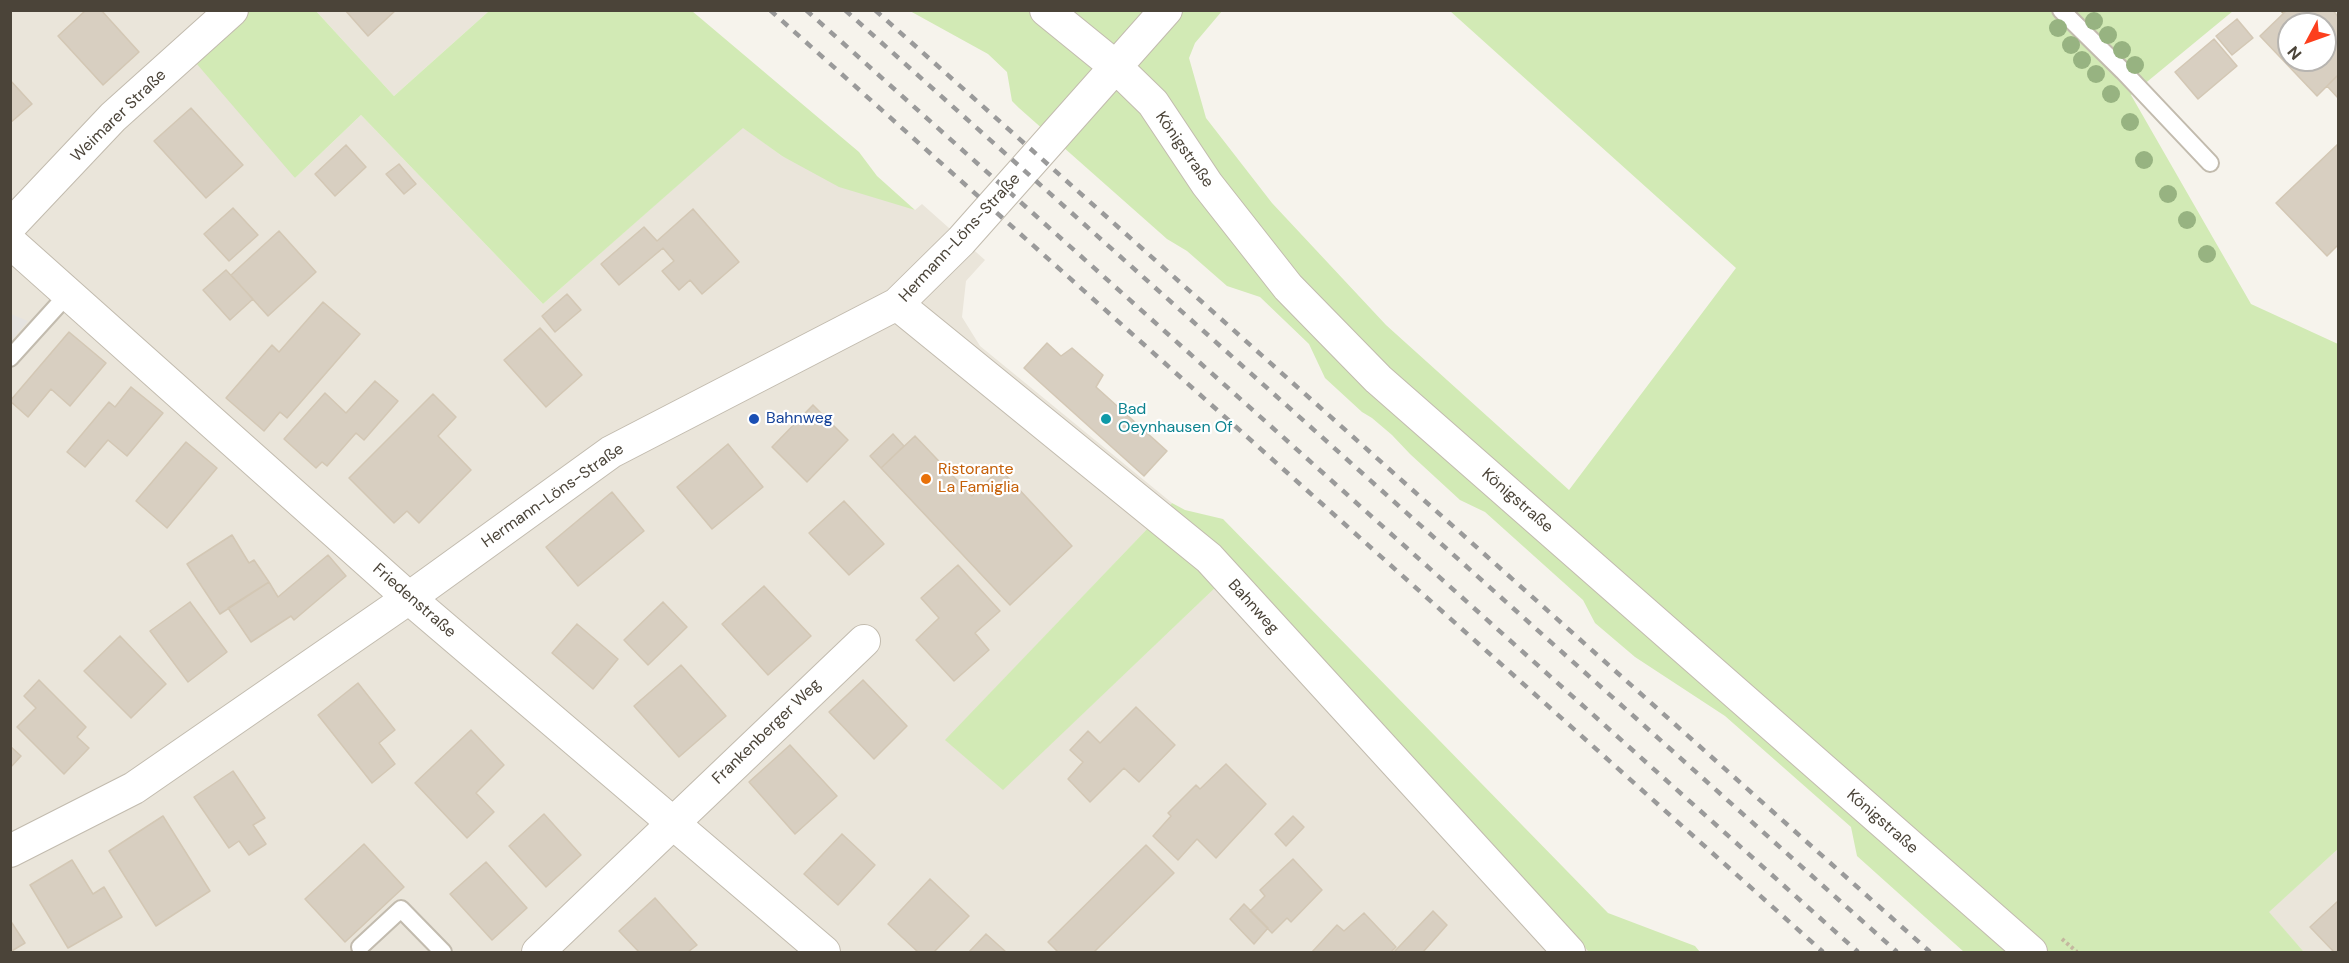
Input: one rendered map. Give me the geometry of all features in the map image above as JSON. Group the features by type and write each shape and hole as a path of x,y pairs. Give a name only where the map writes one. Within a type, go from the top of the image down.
{"street":[{"name":"Weimarer Straße","path":"10,226 113,117 232,10"},
{"name":"Königstraße","path":"1046,10 1116,67 1153,104 1208,184 1288,287 1378,379 2031,952"},
{"name":"Hermann-Löns-Straße","path":"10,850 134,788 409,598 611,452 897,304 961,241 1166,10"},
{"name":"Friedenstraße","path":"10,242 409,598 671,824 824,952"},
{"name":"Bahnweg","path":"897,304 1209,558 1569,952"},
{"name":"Frankenberger Weg","path":"538,952 864,641"}],"lane":[{"path":"2061,10 2210,163"},
{"path":"10,358 68,294"},
{"path":"360,947 401,909 443,952"}],"path":[{"path":"2060,937 2078,952"}],"shaded area":[{"path":"10,11 241,11 295,178 361,115 543,304 743,127 782,156 915,210 922,204 985,260 966,281 962,317 980,346 1172,503 946,740 1003,789 1238,566 1589,952 11,952"},
{"path":"316,11 489,11 394,96"},
{"path":"11,314 28,321 11,341"},
{"path":"2338,849 2338,952 2304,952 2268,912"}],"green space":[{"path":"241,11 316,11 394,96 489,11 692,11 859,152 877,176 915,210 839,187 782,156 743,128 543,304 361,115 295,178 190,56"},
{"path":"910,11 1222,11 1195,43 1189,58 1206,118 1272,203 1386,325 1569,490 1736,268 1450,11 2233,11 2131,95 2251,304 2338,344 2338,849 2269,912 2304,952 1964,952 1857,856 1851,827 1725,716 1635,657 1595,623 1583,600 1485,512 1460,500 1392,435 1362,412 1325,378 1309,344 1260,297 1227,286 1187,251 1167,239 1019,108 1012,101 1007,72 988,54"},
{"path":"1172,503 1185,510 1223,519 1608,913 1695,946 1700,952 1589,952 1238,566 1003,790 945,740"}],"building":[{"path":"86,10 101,10 139,52 103,85 58,36"},
{"path":"345,10 396,10 368,36"},
{"path":"2287,10 2333,10 2334,12 2285,12"},
{"path":"2337,16 2338,75 2317,96 2294,72 2337,72"},
{"path":"2237,19 2253,38 2232,55 2216,36"},
{"path":"2277,20 2277,54 2260,36"},
{"path":"2214,39 2237,66 2198,99 2175,72"},
{"path":"2338,75 2338,98 2327,86"},
{"path":"10,80 32,104 10,123"},
{"path":"191,108 243,165 206,198 154,141"},
{"path":"2338,144 2338,245 2327,256 2276,203"},
{"path":"346,145 366,167 335,196 315,174"},
{"path":"399,164 416,184 404,194 386,174"},
{"path":"233,208 258,235 229,261 204,234"},
{"path":"693,209 739,262 702,294 690,280 679,290 662,271 674,261 663,248 619,285 601,264 644,227 657,241"},
{"path":"279,231 316,272 268,316 231,275"},
{"path":"226,270 253,299 230,320 203,290"},
{"path":"567,294 581,310 555,332 542,316"},
{"path":"323,302 360,334 287,418 280,412 264,431 226,398 272,345 279,352"},
{"path":"540,328 582,375 546,407 504,360"},
{"path":"69,332 106,363 70,406 51,389 28,417 10,401"},
{"name":"Bad Oeynhausen Of","path":"1047,343 1061,356 1072,348 1103,375 1096,387 1167,451 1144,476 1024,368"},
{"path":"375,381 398,401 364,440 356,433 327,466 322,462 316,468 284,439 325,393 346,413"},
{"path":"131,387 163,413 127,456 108,440 85,467 67,452 109,402 115,407"},
{"path":"433,394 456,417 438,436 471,470 419,523 407,511 394,523 349,478"},
{"path":"813,405 848,440 807,482 772,447"},
{"path":"893,434 904,446 881,468 870,456"},
{"path":"915,436 972,496 1000,469 1072,546 1010,605 881,468"},
{"path":"186,442 217,468 167,528 136,501"},
{"path":"728,444 763,487 712,529 677,487"},
{"path":"612,492 644,531 578,586 546,547"},
{"path":"844,501 884,544 849,575 809,533"},
{"path":"232,535 249,563 254,560 269,582 220,614 187,564"},
{"path":"328,555 346,576 294,620 291,616 251,642 228,608 269,582 278,597"},
{"path":"958,565 1000,611 975,633 989,650 954,681 916,640 939,618 921,598"},
{"path":"764,586 811,636 768,675 722,624"},
{"path":"190,602 227,652 188,682 150,631"},
{"path":"663,602 687,627 648,665 624,640"},
{"path":"577,624 618,659 593,689 552,653"},
{"path":"120,636 166,684 131,718 84,671"},
{"path":"681,665 726,716 679,757 634,706"},
{"path":"39,680 86,727 77,737 89,748 64,774 17,727 36,708 24,696"},
{"path":"863,680 907,726 874,759 829,712"},
{"path":"358,683 395,730 379,743 395,764 372,783 318,715"},
{"path":"1136,707 1175,745 1139,782 1124,768 1090,802 1068,779 1083,762 1070,750 1088,731 1100,743"},
{"path":"471,730 504,765 476,793 494,812 467,838 415,783"},
{"path":"790,745 837,796 795,834 749,782"},
{"path":"10,746 21,756 10,768"},
{"path":"1226,764 1266,804 1216,858 1197,839 1178,860 1153,836 1171,816 1168,813 1196,785 1200,789"},
{"path":"233,771 265,818 253,825 266,844 249,855 239,841 229,848 194,797"},
{"path":"544,814 581,855 546,887 509,846"},
{"path":"163,816 210,891 156,926 109,851"},
{"path":"1293,816 1304,827 1286,846 1275,834"},
{"path":"842,834 875,865 838,905 804,874"},
{"path":"364,844 404,887 345,942 305,899"},
{"path":"1146,845 1174,873 1094,952 1058,952 1048,942"},
{"path":"1293,859 1322,890 1291,922 1287,918 1272,933 1250,911 1265,896 1260,890"},
{"path":"72,860 93,894 104,887 122,917 68,948 30,885"},
{"path":"486,862 527,908 492,940 450,894"},
{"path":"930,879 969,916 934,952 918,952 888,924"},
{"path":"655,898 697,945 688,952 639,952 619,931"},
{"path":"2338,901 2338,952 2334,952 2310,927"},
{"path":"1244,904 1268,928 1254,944 1230,919"},
{"path":"1433,911 1447,925 1423,952 1394,952"},
{"path":"1364,913 1396,947 1391,952 1312,952 1337,925 1344,931"},
{"path":"10,920 25,943 10,952"},
{"path":"986,934 1006,952 969,952"}],"railway":[{"path":"770,10 1823,952"},
{"path":"806,10 1858,952"},
{"path":"845,10 1897,952"},
{"path":"875,10 1930,952"}],"place":[{"name":"Bahnweg","path":"754,419"},
{"name":"Bad Oeynhausen Of","path":"1106,419"},
{"name":"Ristorante La Famiglia","path":"926,479"}]}
